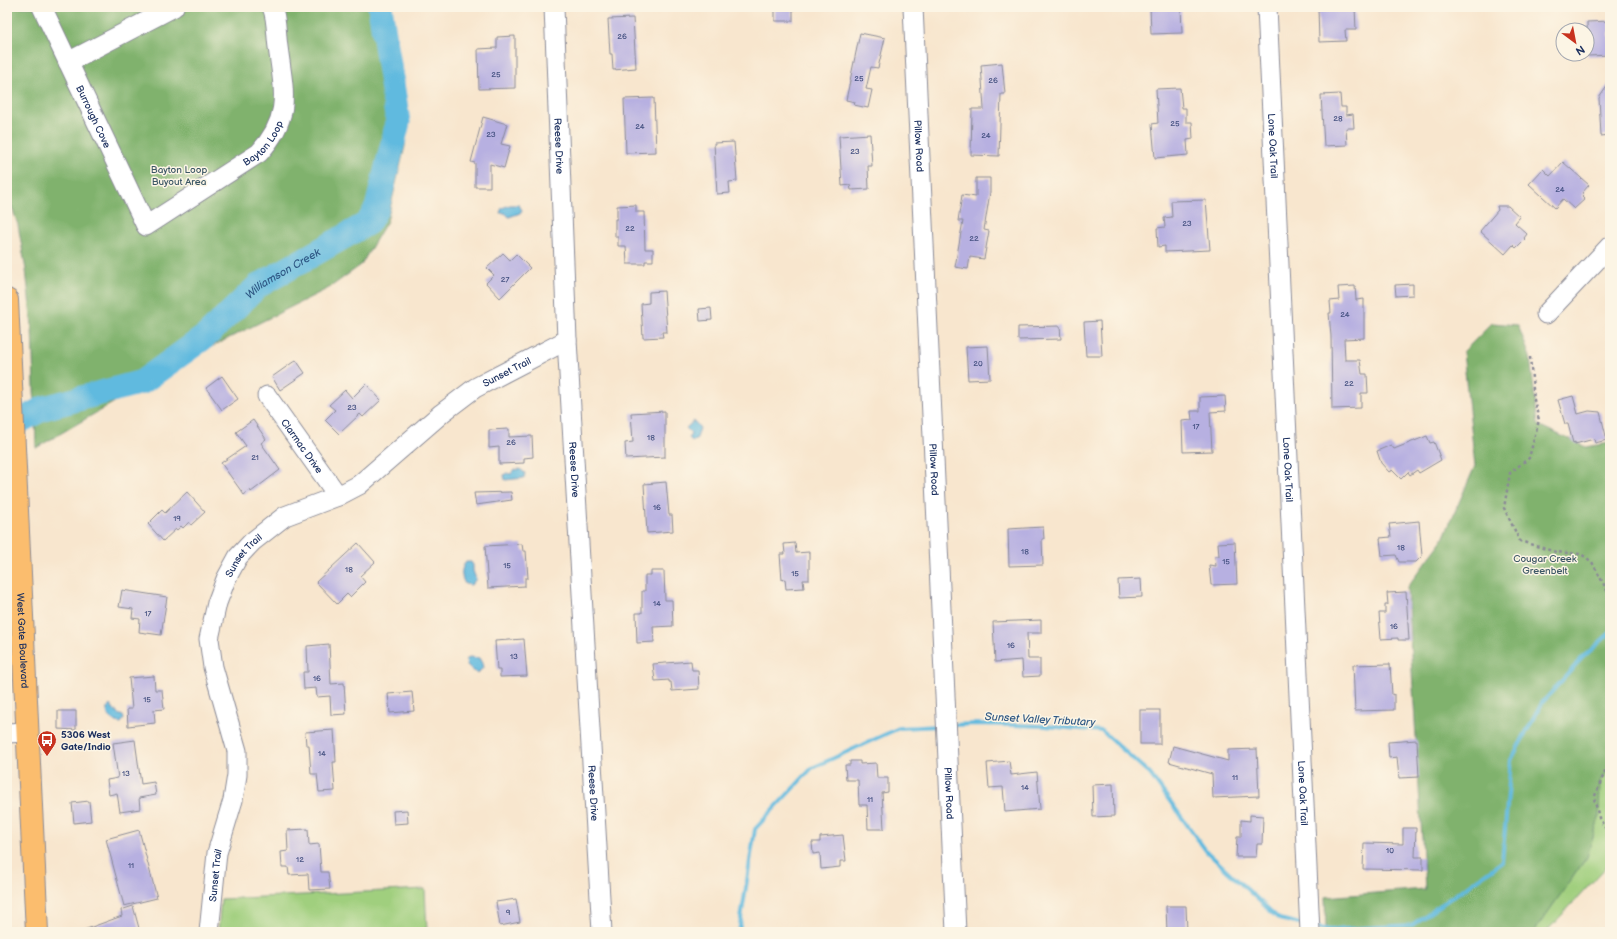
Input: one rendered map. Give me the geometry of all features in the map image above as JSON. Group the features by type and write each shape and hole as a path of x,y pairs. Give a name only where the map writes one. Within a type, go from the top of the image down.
{"main road":[{"name":"West Gate Boulevard","path":"7,300 16,462 13,518 18,733 37,932"}],"street":[{"name":"Burrough Cove","path":"42,7 146,226"},
{"path":"68,62 174,7"},
{"name":"Bayton Loop","path":"146,226 259,153 271,140 279,126 284,95 272,7"},
{"name":"Reese Drive","path":"554,7 567,340 602,932"},
{"name":"Pillow Road","path":"913,7 956,932"},
{"name":"Lone Oak Trail","path":"1267,7 1295,573 1309,925"},
{"path":"1546,314 1610,246"},
{"name":"Sunset Trail","path":"209,932 217,854 233,800 237,775 236,751 230,724 213,667 209,639 217,603 226,579 238,557 252,542 285,516 338,496 359,485 442,413 475,388 567,340"},
{"name":"Clarmac Drive","path":"268,396 338,496"}],"path":[{"path":"1530,357 1534,400 1539,420 1529,458 1510,473 1504,508 1520,541 1556,552 1577,553 1589,559 1610,596"},
{"path":"1610,760 1594,798 1599,818 1610,835"}],"green space":[{"name":"Bayton Loop Buyout Area","path":"7,7 392,7 403,108 405,146 387,221 361,265 329,288 193,356 36,448 32,326 26,270 18,225 7,193"},
{"name":"Cougar Creek Greenbelt","path":"1492,323 1518,325 1530,357 1538,425 1586,447 1610,443 1610,768 1600,782 1599,818 1587,857 1534,932 1326,932 1325,897 1425,889 1407,587 1442,541 1475,466 1463,352"},
{"path":"1610,768 1610,863 1546,932 1536,932 1534,929 1587,857 1600,782"},
{"path":"425,889 427,932 218,932 221,899"}],"water":[{"path":"510,205 519,205 522,210 520,213 509,217 505,213 500,213 502,208"},
{"path":"694,421 700,428 697,438 692,441 689,438 691,433 686,428"},
{"path":"520,469 525,473 524,478 505,480 504,475 506,473 511,474 514,470"},
{"path":"466,562 471,562 473,565 473,571 476,579 471,585 465,584 462,576 462,570"},
{"path":"469,657 479,658 482,663 483,668 477,674 467,665 466,660"},
{"path":"110,705 118,714 123,716 124,719 121,723 113,720 109,716 107,708"}],"building":[{"path":"775,7 793,7 793,21 775,21"},
{"path":"1150,7 1181,7 1182,33 1151,34"},
{"path":"1318,7 1355,7 1356,30 1345,30 1346,41 1319,42"},
{"path":"633,18 636,68 613,70 612,54 610,54 608,19"},
{"path":"1610,21 1610,55 1595,56 1595,22 1587,22"},
{"path":"860,33 885,38 878,68 871,67 866,89 872,90 868,108 854,105 855,102 846,100"},
{"path":"515,36 515,88 479,89 478,49 497,48 497,37"},
{"path":"1002,63 1005,94 1001,94 999,156 971,155 972,109 984,109 981,65"},
{"path":"1610,82 1610,135 1601,136 1599,98"},
{"path":"1180,88 1182,108 1186,108 1186,122 1192,122 1193,139 1187,140 1188,155 1155,158 1152,124 1158,123 1156,89"},
{"path":"1340,94 1341,107 1346,107 1346,115 1353,114 1354,128 1346,128 1347,145 1324,146 1321,95"},
{"path":"654,98 656,152 626,153 624,99"},
{"path":"483,117 507,124 501,144 510,146 504,168 490,164 490,187 475,187 475,163 471,162"},
{"path":"870,134 872,166 868,166 869,189 851,190 850,185 842,186 839,136"},
{"path":"734,142 737,181 729,182 730,193 717,194 714,143"},
{"path":"1563,162 1589,185 1582,193 1584,194 1582,196 1585,199 1574,209 1563,199 1555,208 1529,184 1543,169 1550,176"},
{"path":"976,178 990,178 990,192 984,230 989,231 984,259 970,257 968,269 955,267 963,221 958,221 962,195 976,197"},
{"path":"1206,200 1210,250 1165,252 1165,246 1158,247 1157,228 1165,227 1164,218 1172,217 1171,201"},
{"path":"636,205 636,212 644,212 645,249 653,249 653,261 645,261 645,264 627,264 626,246 618,246 618,237 615,237 615,219 617,219 617,206"},
{"path":"1497,206 1508,206 1520,217 1515,223 1527,234 1524,238 1525,239 1516,248 1513,245 1505,254 1480,231 1498,210"},
{"path":"503,253 510,260 516,254 530,268 500,298 486,283 494,275 487,268"},
{"path":"1413,284 1413,295 1396,296 1395,285"},
{"path":"1355,286 1356,300 1364,299 1364,338 1344,339 1345,360 1360,360 1362,374 1367,374 1368,393 1361,393 1361,408 1332,409 1331,336 1329,313 1331,313 1330,301 1339,300 1338,287"},
{"path":"664,291 667,332 662,332 663,337 643,338 641,304 649,303 649,292"},
{"path":"711,308 712,320 700,321 699,309"},
{"path":"1100,321 1102,356 1086,356 1084,322"},
{"path":"1060,326 1061,339 1018,340 1018,327"},
{"path":"988,346 990,379 968,380 966,347"},
{"path":"296,360 305,373 280,390 272,377"},
{"path":"222,376 238,399 222,410 206,388"},
{"path":"366,384 381,400 363,417 360,414 339,434 325,420 335,410 329,405 345,390 352,398"},
{"path":"1225,396 1226,411 1210,412 1212,451 1183,452 1182,421 1192,420 1191,411 1200,411 1200,397"},
{"path":"1573,396 1578,414 1589,411 1600,412 1607,440 1595,443 1594,439 1575,444 1575,442 1573,443 1568,424 1565,424 1558,400"},
{"path":"665,411 665,457 626,459 625,443 633,442 631,413"},
{"path":"253,420 266,439 261,443 280,470 251,492 250,490 244,495 221,463 246,446 236,432"},
{"path":"509,429 509,437 532,436 533,457 524,458 524,463 499,464 499,447 489,448 489,430"},
{"path":"1427,436 1430,443 1434,442 1441,460 1419,473 1417,470 1410,475 1408,472 1401,479 1392,470 1389,472 1381,463 1377,451 1391,445 1394,449"},
{"path":"666,482 669,515 672,515 673,531 647,533 644,484"},
{"path":"187,492 205,512 191,525 189,522 183,528 181,526 163,541 148,524 162,510 165,513"},
{"path":"511,492 512,500 476,505 474,493"},
{"path":"1419,521 1422,556 1416,562 1399,562 1396,555 1382,556 1380,538 1391,537 1389,524"},
{"path":"1043,527 1043,565 1009,566 1008,529"},
{"path":"1235,542 1237,584 1211,585 1209,565 1216,566 1215,556 1219,556 1218,543"},
{"path":"358,543 375,562 360,576 365,582 350,597 347,594 337,604 316,582"},
{"path":"795,543 796,553 809,552 809,580 803,580 804,588 786,589 785,579 782,580 780,554 785,554 784,544"},
{"path":"522,544 523,551 526,551 528,578 525,578 525,586 488,588 485,546"},
{"path":"651,571 664,571 665,600 672,600 673,626 653,627 654,642 637,643 636,613 642,613 642,591 645,591 645,575 651,575"},
{"path":"1141,579 1142,597 1119,598 1118,580"},
{"path":"122,590 167,597 161,635 139,632 140,619 132,618 133,609 119,607"},
{"path":"1406,592 1409,640 1398,640 1398,638 1381,639 1379,613 1385,613 1385,605 1388,605 1387,593"},
{"path":"1041,620 1041,633 1027,633 1028,659 1040,659 1040,676 1023,677 1022,660 995,662 993,622"},
{"path":"524,639 527,676 500,677 500,670 497,670 495,641"},
{"path":"329,644 331,684 344,683 346,714 331,715 330,696 317,697 316,688 304,689 303,672 308,672 307,646"},
{"path":"691,661 692,670 698,670 699,689 672,691 671,682 669,682 669,680 655,681 653,664"},
{"path":"1390,664 1392,695 1394,694 1394,710 1355,711 1353,665"},
{"path":"154,676 155,690 162,690 164,709 154,710 155,723 128,726 127,709 132,709 129,678"},
{"path":"412,692 414,711 390,713 388,694"},
{"path":"1140,710 1160,710 1160,744 1140,744"},
{"path":"58,711 76,711 76,730 58,729"},
{"path":"334,730 336,762 333,762 335,791 319,792 317,774 311,774 309,745 306,745 305,732"},
{"path":"135,740 141,784 154,782 156,795 139,798 140,809 120,812 117,793 109,795 107,780 118,778 113,743"},
{"path":"1417,740 1419,777 1399,778 1397,757 1389,758 1388,742"},
{"path":"1173,746 1228,761 1228,750 1257,749 1259,796 1213,798 1212,774 1169,762"},
{"path":"850,761 860,761 860,764 876,763 877,778 888,778 888,792 882,793 884,829 868,829 867,805 859,805 858,780 846,780 845,765 850,765"},
{"path":"1009,761 1011,775 1037,772 1040,809 1005,812 1003,787 989,788 987,763"},
{"path":"1113,784 1114,816 1093,817 1092,785"},
{"path":"89,801 91,821 74,823 72,803"},
{"path":"407,810 408,823 394,824 393,811"},
{"path":"1250,815 1263,816 1262,844 1257,844 1256,857 1236,857 1237,837 1241,837 1241,820 1250,821"},
{"path":"1403,828 1416,828 1415,857 1423,857 1423,870 1363,869 1364,843 1403,844"},
{"path":"308,829 309,845 319,844 321,872 328,872 330,889 309,890 308,874 289,875 288,867 282,867 281,852 288,851 287,830"},
{"path":"139,830 157,898 124,906 106,839"},
{"path":"843,835 846,861 840,861 840,867 821,869 820,853 813,854 812,842 820,842 820,837"},
{"path":"516,899 520,922 500,926 496,902"},
{"path":"133,906 140,932 81,932 122,916 121,910"},
{"path":"1166,906 1186,906 1187,932 1167,932"}],"waterway":[{"name":"Williamson Creek","path":"7,428 44,408 142,382 206,336 258,286 368,223 377,208 398,122 380,7"},
{"name":"Sunset Valley Tributary","path":"1314,927 1330,930 1412,925 1502,862 1511,760 1542,703 1582,658 1610,633"},
{"name":"Sunset Valley Tributary","path":"951,725 977,724 1045,726 1102,731 1150,774 1207,852 1279,919 1305,925"},
{"name":"Sunset Valley Tributary","path":"739,932 755,829 812,768 899,728 941,726"}],"place":[{"name":"5306 West Gate/Indio","path":"47,757"}]}
